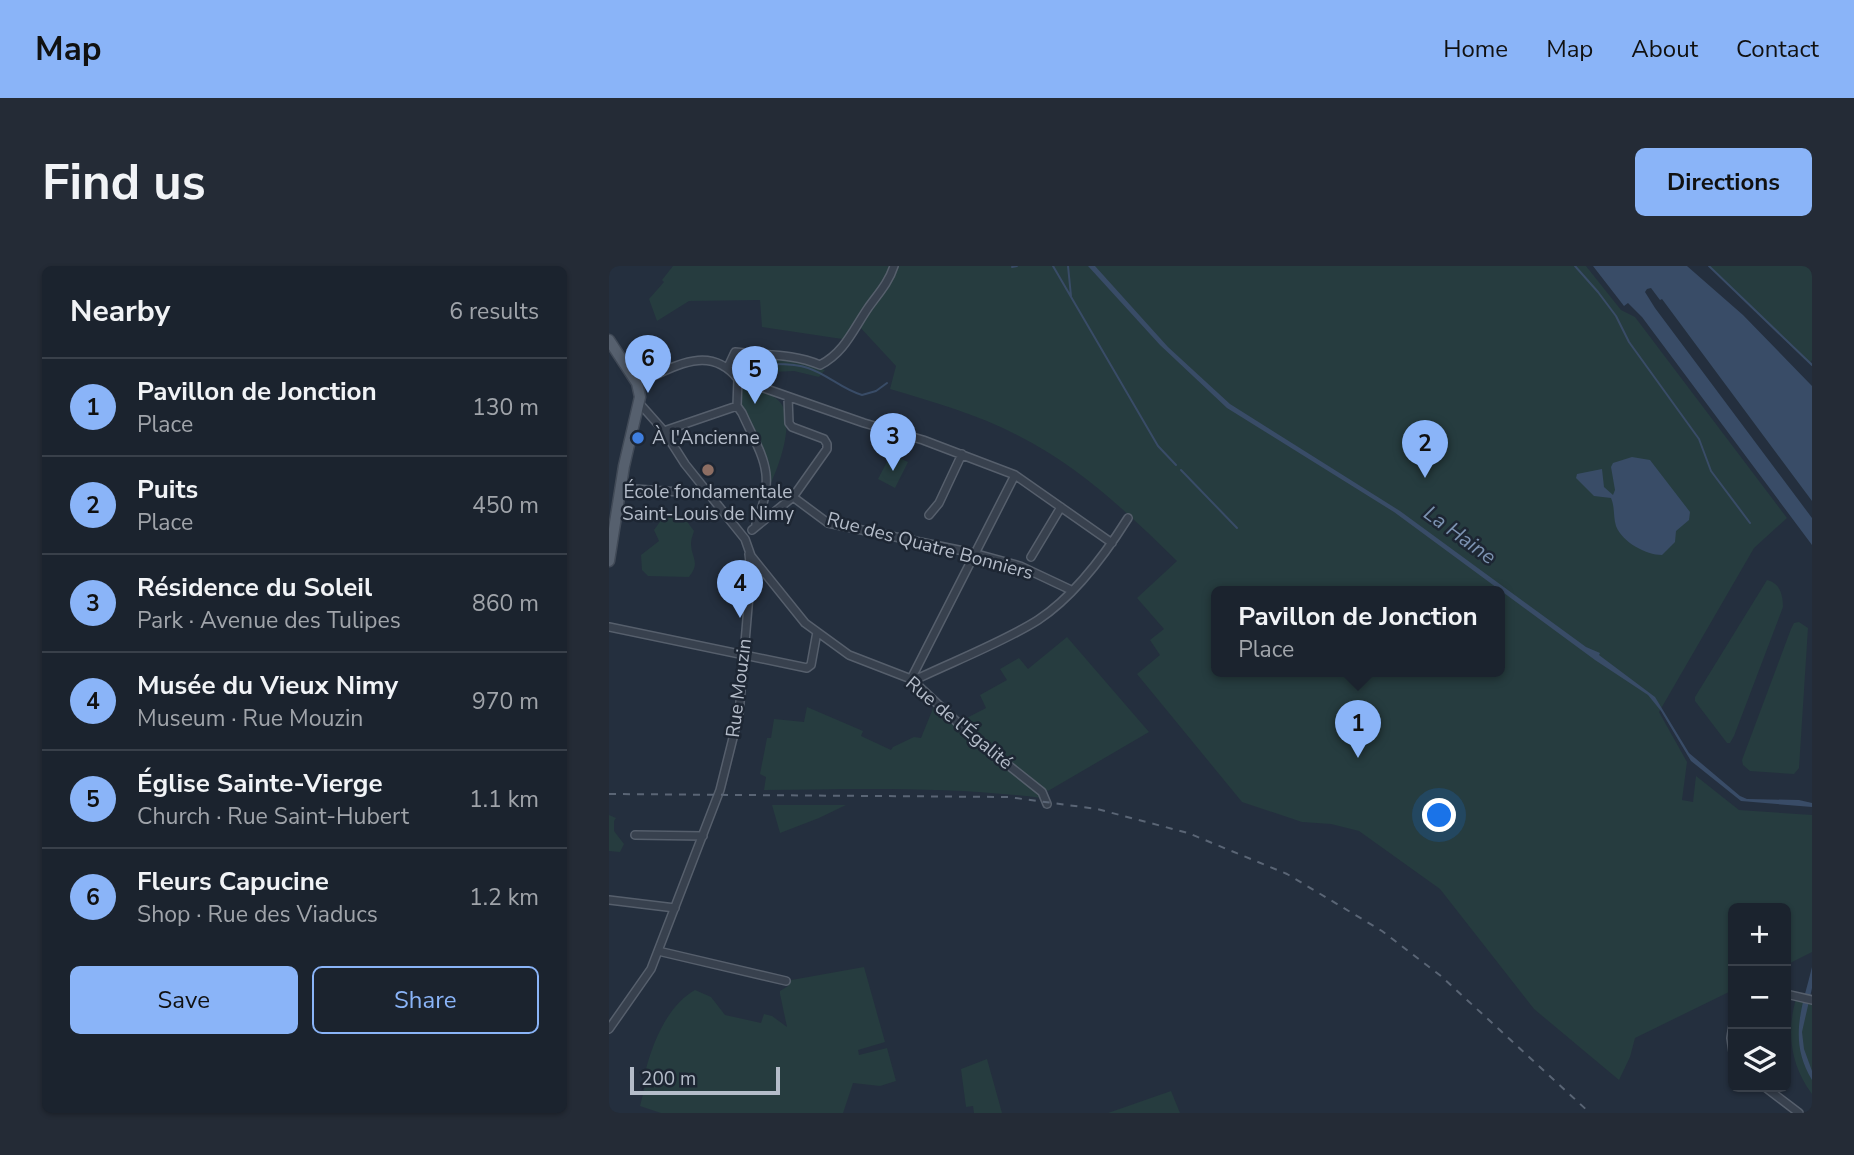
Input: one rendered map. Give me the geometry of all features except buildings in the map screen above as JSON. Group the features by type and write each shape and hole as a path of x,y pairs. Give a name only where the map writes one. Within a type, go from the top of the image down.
{"main road":[{"path":"609,340 637,383 640,404 620,488 609,561"}],"street":[{"path":"745,539 758,517 768,478 765,463 737,406 738,379 731,361 735,352 769,356 789,355 820,365 826,362 849,340 888,280 894,266"},
{"path":"637,383 694,360 731,361"},
{"path":"738,379 962,454 1015,475 1112,543"},
{"path":"752,530 793,497 826,451 828,444 824,439 792,427 789,423 788,397"},
{"name":"Rue de l'Égalité","path":"640,404 664,431 685,464 745,539 751,556 794,611 849,655 911,680 973,737 1042,792 1048,804"},
{"path":"664,431 737,406"},
{"path":"929,515 939,503 962,454"},
{"path":"911,680 973,553 1015,475"},
{"path":"620,488 709,494"},
{"name":"Rue des Quatre Bonniers","path":"793,497 828,523 973,553 1026,568 1071,590"},
{"path":"1031,557 1061,507"},
{"path":"911,680 1038,620 1071,590 1112,543 1128,518"},
{"name":"Rue Mouzin","path":"609,1029 645,979 658,951 718,794 739,714 751,571 745,539"},
{"path":"609,626 809,667 817,632"},
{"path":"635,835 703,836"},
{"path":"609,900 675,908"},
{"path":"658,951 786,981"},
{"path":"1791,995 1812,1000"},
{"path":"1772,1092 1799,1113"}],"green space":[{"path":"673,266 1586,266 1621,310 1635,317 1787,518 1754,548 1659,712 1687,762 1682,800 1693,802 1696,776 1739,810 1812,815 1812,952 1791,962 1791,903 1728,903 1728,992 1635,1038 1619,1080 1534,1009 1440,889 1359,831 1331,824 1302,822 1242,802 1137,674 1160,655 1150,640 1164,629 1137,598 1177,561 1102,492 1040,447 1002,428 955,409 890,389 896,366 858,325 849,340 762,327 760,300 689,301 657,321 649,299 664,282 662,280"},
{"path":"1709,266 1812,266 1810,363"},
{"path":"733,354 780,355 825,370 819,377 794,371 751,373 731,361"},
{"path":"749,386 769,394 779,401 784,409 785,441 771,483 769,462 740,408 740,389"},
{"path":"891,454 908,462 895,488 878,479"},
{"path":"668,517 686,520 694,531 691,548 695,564 689,577 648,576 642,570 641,555 659,541 654,530 662,519"},
{"path":"1767,580 1780,590 1783,607 1734,736 1730,743 1727,743 1695,701 1695,697"},
{"path":"1799,622 1808,628 1799,768 1794,774 1750,771 1743,765 1742,760 1791,629 1794,623"},
{"path":"1067,637 1149,732 1048,791 957,723 986,708 980,695 1007,680 1000,669 1019,658 1028,669"},
{"path":"934,706 969,738 1041,795 1041,798 937,790 764,790 766,777 760,774 774,719 804,722 807,707 863,731 861,736 891,750 914,737 921,738"},
{"path":"772,805 846,805 780,833"},
{"path":"609,815 616,818 614,831 624,844 620,852 609,851"},
{"path":"864,967 885,1042 858,1050 859,1055 887,1048 896,1081 880,1086 853,1083 843,1113 661,1113 640,1106 649,1070 646,1069 657,1036 669,1014 695,990 711,997 725,1015 761,1023 764,1014 772,1016 787,1027 780,994 780,991 788,986 786,981"},
{"path":"1796,999 1812,1003 1812,1094 1799,1072 1792,1049"},
{"path":"987,1059 1002,1113 974,1113 973,1106 966,1107 961,1069"},
{"path":"1171,1091 1180,1113 1108,1113"}],"water":[{"path":"1088,266 1095,266 1168,347 1230,404 1400,511 1503,586 1494,586 1394,512 1227,408 1160,345"},
{"path":"1593,266 1687,266 1743,315 1812,386 1812,501 1662,299 1660,300 1651,288 1645,292 1812,518 1812,545 1642,317 1628,303 1624,306"},
{"path":"1632,457 1650,460 1690,512 1689,520 1676,531 1675,542 1662,555 1642,550 1623,537 1616,526 1611,498 1594,496 1576,478 1577,474 1602,469 1604,487 1613,495 1613,463"},
{"path":"1505,588 1586,647 1600,653 1599,655 1655,697 1689,753 1740,796 1747,799 1799,800 1812,803 1812,807 1741,801 1691,761 1661,711 1648,695 1505,594"},
{"path":"1812,967 1812,988 1802,1032 1812,1080 1800,1051 1799,1024"}],"waterway":[{"path":"1012,267 1017,266"},
{"path":"1053,266 1158,446 1176,465"},
{"path":"1068,266 1071,296"},
{"path":"1575,266 1616,316 1629,342 1699,439 1711,471 1750,523"},
{"path":"1709,266 1812,365"},
{"path":"743,361 808,368 862,395 876,391 887,383"},
{"path":"1181,470 1237,528"}],"railway":[{"path":"609,794 1008,797 1097,809 1188,833 1287,874 1382,931 1441,976 1590,1113"}],"place":[{"name":"Fleurs Capucine","path":"648,393"},
{"name":"Église Sainte-Vierge","path":"755,404"},
{"name":"À l'Ancienne","path":"638,438"},
{"name":"École fondamentale Saint-Louis de Nimy","path":"708,470"},
{"name":"Résidence du Soleil","path":"893,471"},
{"name":"Puits","path":"1425,478"},
{"name":"Musée du Vieux Nimy","path":"740,618"},
{"name":"Pavillon de Jonction","path":"1358,758"}],"water label":[{"name":"La Haine","path":"1460,535"}]}
